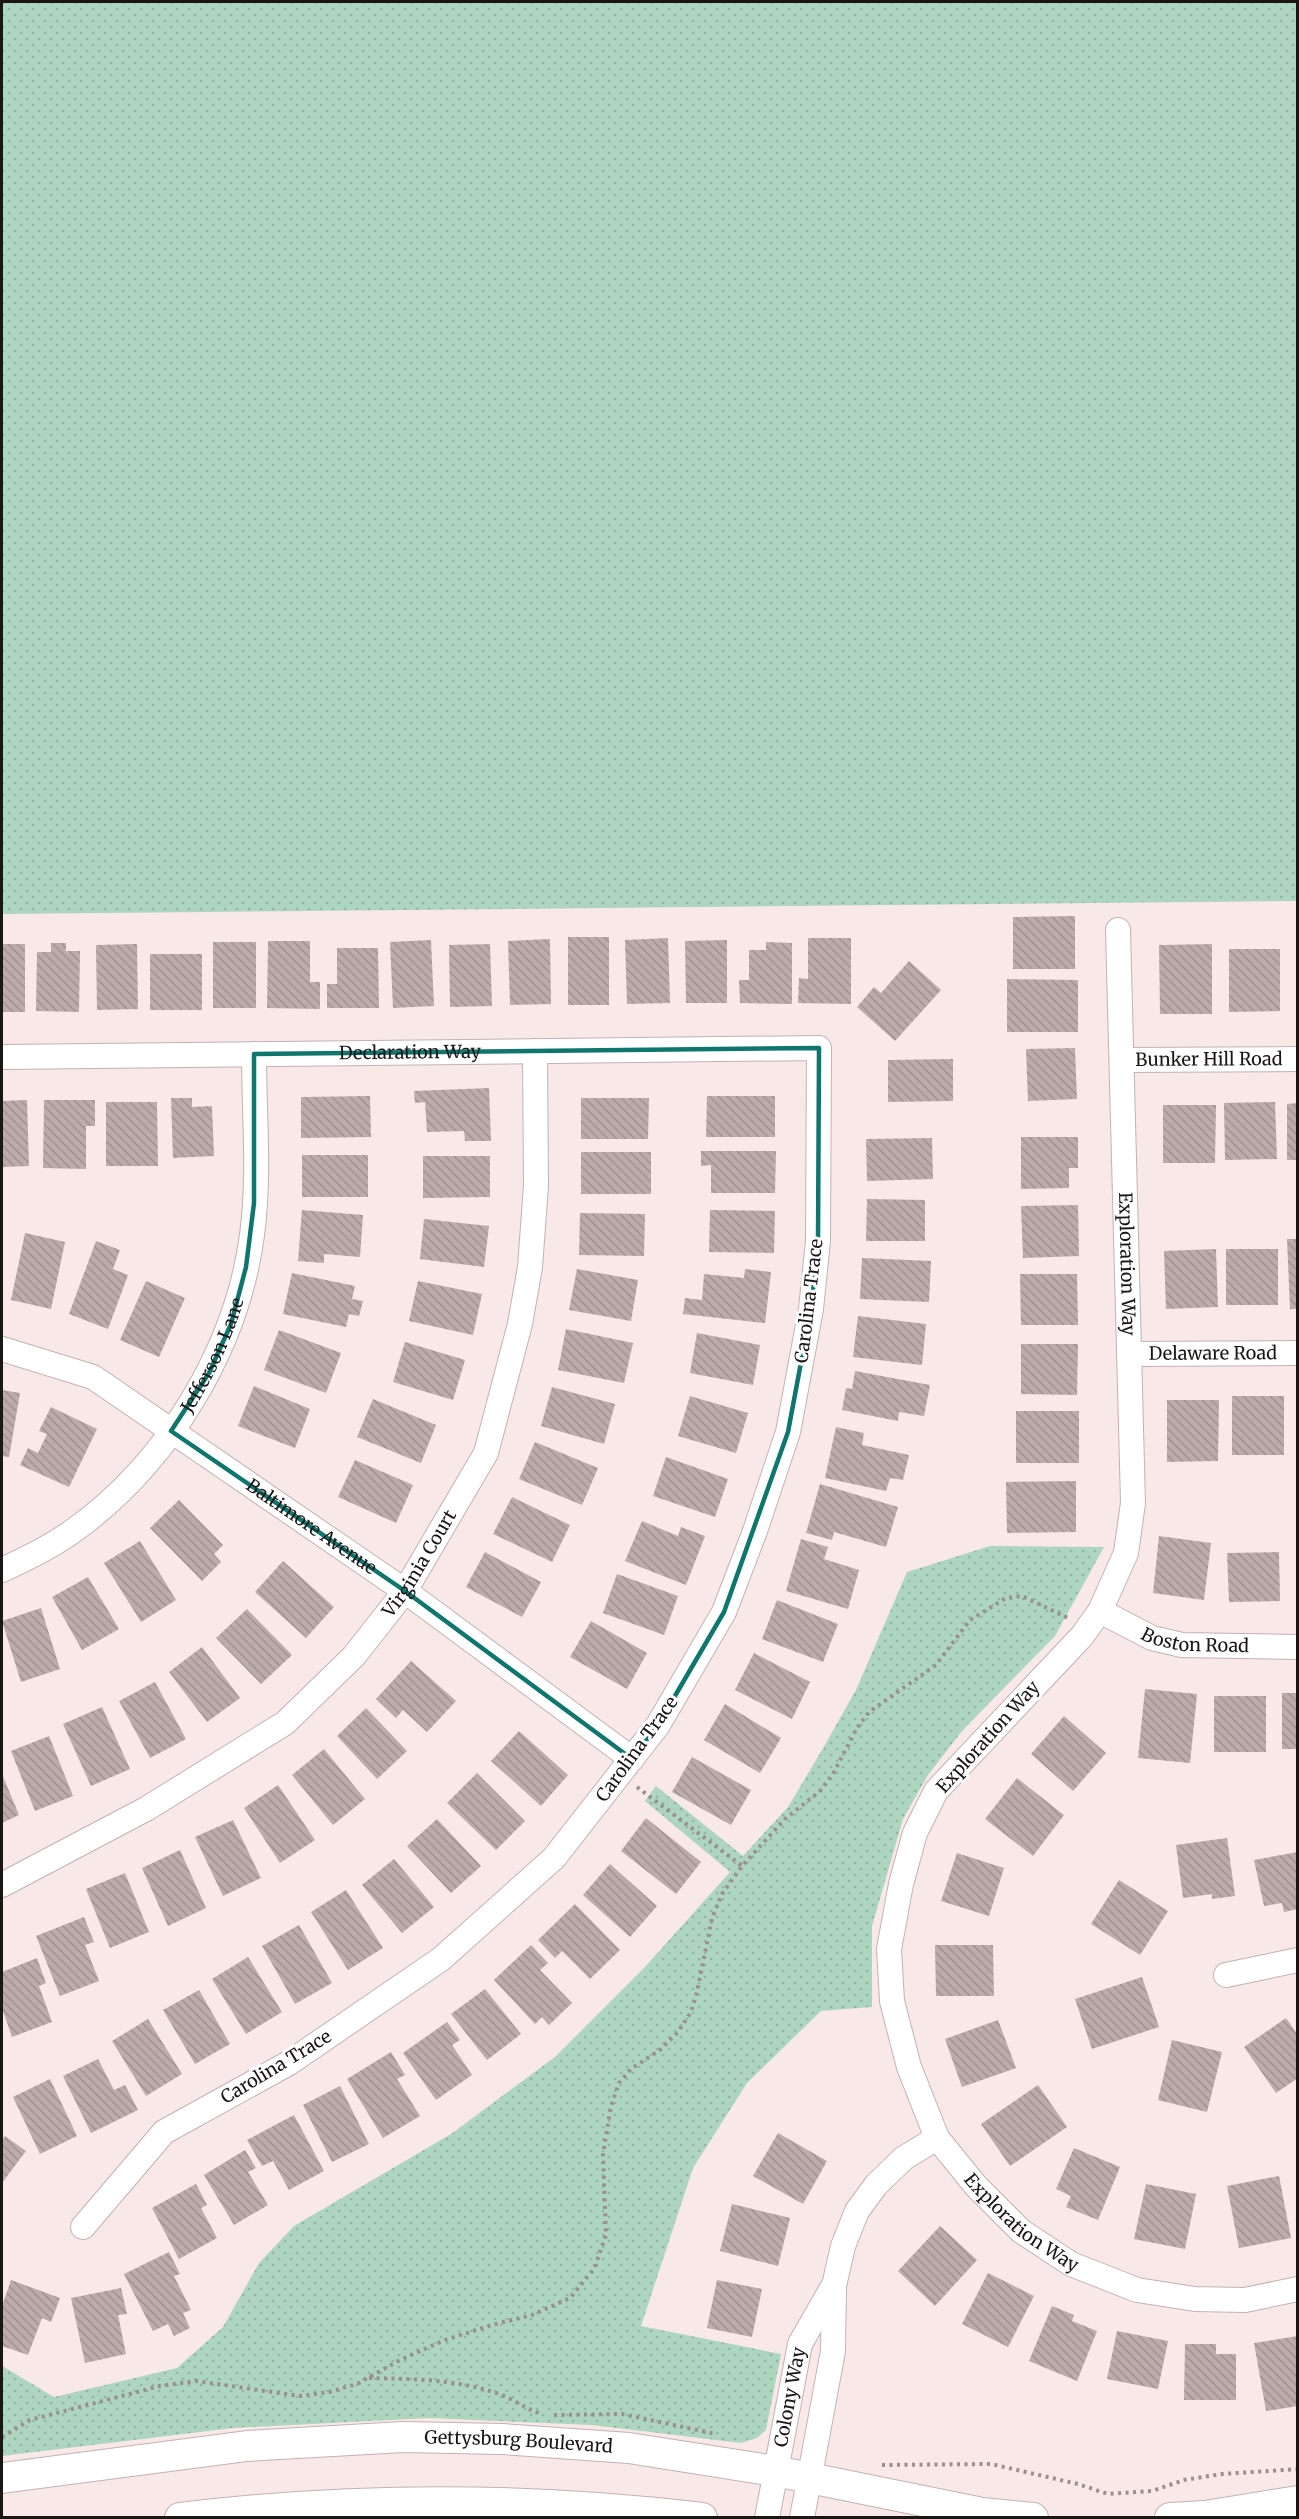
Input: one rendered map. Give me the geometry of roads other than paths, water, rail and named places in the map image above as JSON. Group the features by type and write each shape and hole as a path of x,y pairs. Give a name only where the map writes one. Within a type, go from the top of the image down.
{"street":[{"name":"Exploration Way","path":"1118,930 1133,1503 1126,1553 1093,1621 936,1791 915,1833 901,1884 889,1949 892,2001 909,2067 937,2138 976,2186 1021,2232 1071,2264 1137,2290 1195,2299 1245,2301 1298,2289"},
{"name":"Declaration Way","path":"2,1057 819,1048"},
{"name":"Carolina Trace","path":"83,2227 164,2132 289,2063 441,1959 554,1858 658,1725 724,1612 755,1531 788,1432 811,1310 818,1241 819,1048"},
{"name":"Virginia Court","path":"2,1885 146,1809 285,1723 354,1656 405,1591 486,1453 520,1324 530,1267 536,1186 535,1051"},
{"name":"Jefferson Lane","path":"2,1570 49,1546 98,1512 123,1490 196,1396 212,1365 231,1324 252,1236 254,1054"},
{"name":"Bunker Hill Road","path":"1122,1060 1298,1059"},
{"name":"Baltimore Avenue","path":"2,1349 93,1377 405,1591 632,1759"},
{"name":"Delaware Road","path":"1129,1354 1298,1353"},
{"name":"Boston Road","path":"1093,1621 1182,1645 1298,1647"},
{"path":"1226,1975 1298,1960"},
{"name":"Colony Way","path":"802,2517 833,2351 834,2286 843,2246 857,2211 876,2185 903,2158 937,2138"},
{"name":"Colony Way","path":"766,2517 800,2344 834,2286"},
{"name":"Gettysburg Boulevard","path":"2,2478 247,2446 404,2437 502,2439 590,2445 775,2471 982,2513 1033,2517"},
{"path":"180,2517 306,2505 410,2500 585,2505 702,2517"},
{"path":"1170,2517 1205,2516 1298,2501"}]}
